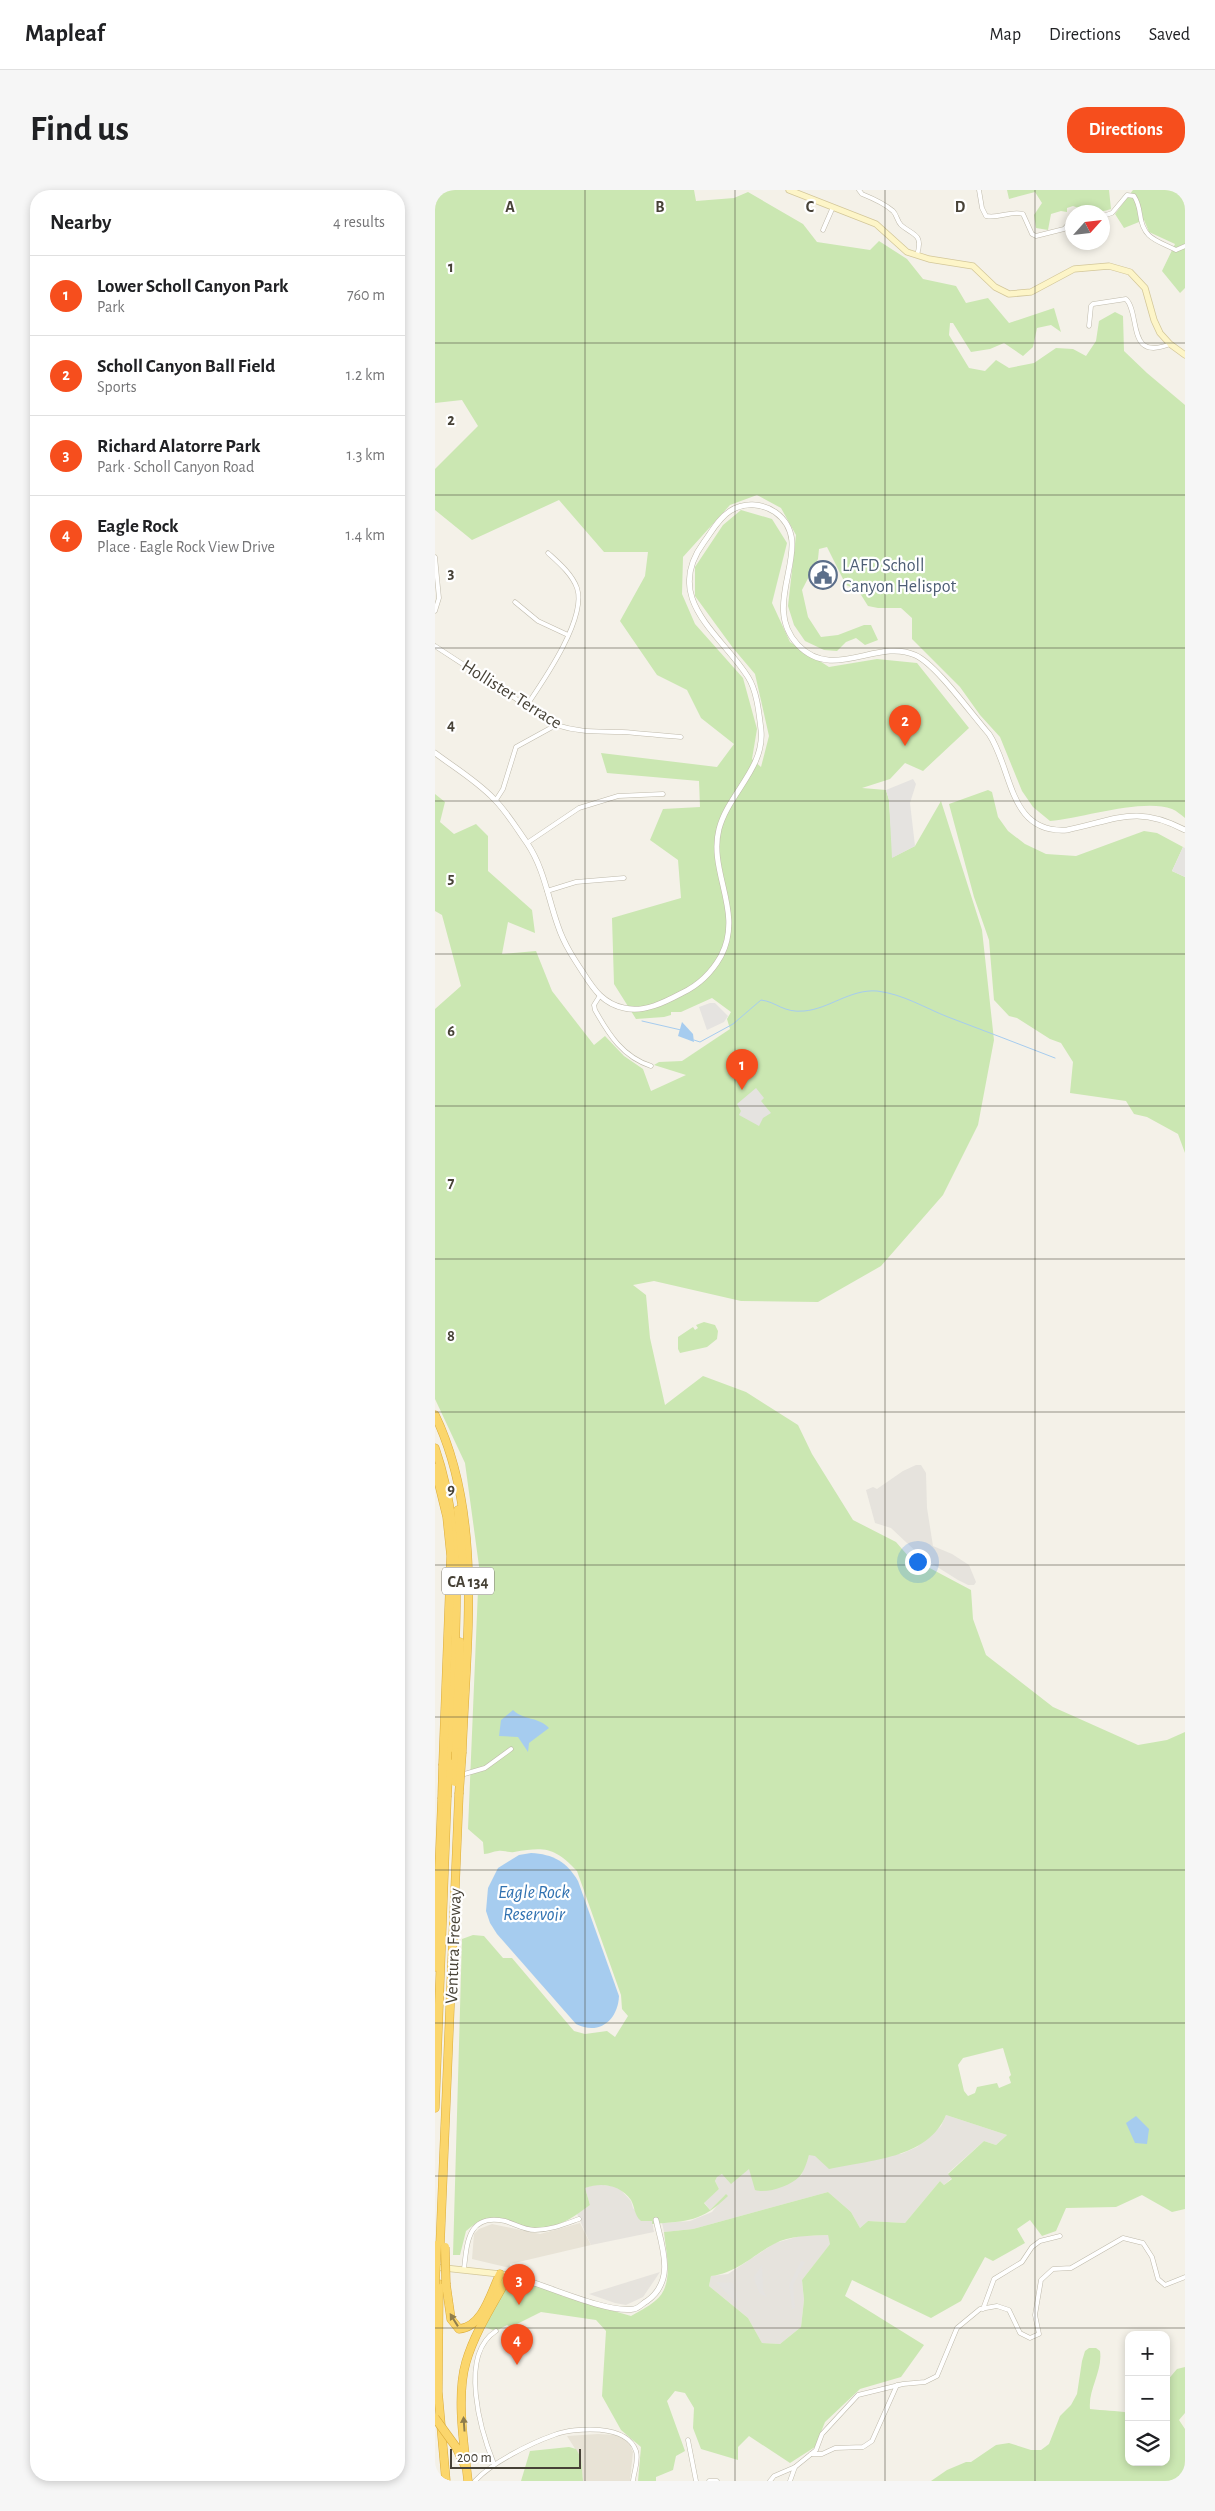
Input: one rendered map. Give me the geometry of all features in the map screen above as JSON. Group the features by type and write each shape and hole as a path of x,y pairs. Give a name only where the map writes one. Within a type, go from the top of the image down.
{"highway":[{"name":"Ventura Freeway","path":"435,1414 457,1478 468,1554 459,1752 451,1796 449,1837 441,1884 435,1967"},
{"path":"435,1427 452,1481 458,1511 463,1558 459,1752"},
{"path":"435,1448 448,1493 455,1548 446,1764"},
{"name":"Ventura Freeway","path":"435,1468 447,1517 451,1556 446,1764 451,1796 449,1837 454,1872 441,2246"},
{"path":"446,2481 438,2392 439,2284 454,1872"},
{"path":"435,2108 441,1884"},
{"path":"439,2284 451,2319 459,2329 465,2328 477,2320 504,2274"},
{"path":"468,2477 462,2402 463,2372 472,2345 504,2274"},
{"path":"435,2382 438,2392"},
{"path":"435,2418 457,2447 468,2477"}],"main road":[{"path":"789,190 876,224 907,252 973,266 995,287 1009,294 1031,292 1074,269 1119,267 1130,272 1145,288 1156,326 1170,344 1185,356"},
{"path":"435,2267 504,2274"}],"street":[{"path":"859,190 862,194 895,213 900,224 915,234 919,243 917,255"},
{"path":"979,190 982,208 986,216 993,218 1018,212 1023,214 1032,234 1036,236 1065,229"},
{"path":"1110,213 1127,195 1134,196 1138,201 1144,231 1152,239 1177,250 1185,246"},
{"path":"823,230 833,207"},
{"path":"1089,326 1091,306 1093,304 1126,300 1132,308 1133,327 1142,342 1147,346 1159,348 1170,344"},
{"path":"435,753 496,800 527,843 540,867 566,945 599,996 624,1008 640,1010 691,989 711,971 722,954 729,936 729,910 717,840 726,813 752,769 759,750 761,732 755,697 748,676 727,652 696,608 689,592 691,565 700,547 725,514 741,506 756,504 771,510 783,520 791,533 793,548 784,586 783,608 785,626 797,644 812,655 830,660 850,660 899,650 923,659 993,739 1018,805 1031,820 1041,826 1058,831 1123,816 1147,816 1169,822 1185,830"},
{"path":"527,705 553,667 578,610 577,588 567,572 548,553"},
{"path":"435,557 439,598 435,611"},
{"path":"515,602 538,621 568,635"},
{"name":"Hollister Terrace","path":"435,646 556,725 575,731 591,733 620,732 681,737"},
{"path":"496,800 503,789 516,747 556,725"},
{"path":"527,843 579,808 618,796 663,794"},
{"path":"547,891 576,882 623,878"},
{"path":"599,996 594,1005 595,1010 622,1050 636,1061 651,1066"},
{"path":"435,1783 485,1768 511,1749"},
{"path":"464,2269 469,2235 471,2230 478,2224 505,2221 535,2230 559,2227 579,2218"},
{"path":"504,2274 615,2309 636,2309 657,2293 665,2279 663,2250 656,2220"},
{"path":"983,2309 994,2278 1022,2262 1032,2247 1040,2242 1060,2236"},
{"path":"770,2481 774,2476 795,2467 816,2450 822,2434 858,2395 897,2385 925,2382 937,2376 957,2328 983,2309 997,2306 1009,2310 1020,2333 1029,2338 1039,2334 1035,2315 1041,2280 1053,2269 1071,2268 1123,2238 1143,2243 1152,2257 1158,2279 1165,2285 1185,2277"},
{"path":"494,2464 479,2415 475,2386 476,2372 483,2345 496,2331"},
{"path":"811,2454 822,2454 842,2447 863,2447 872,2441 897,2385"},
{"path":"475,2481 494,2464 555,2434 607,2431 620,2432 635,2449 638,2458 633,2481"},
{"path":"688,2440 696,2481"},
{"path":"790,2481 795,2467"},
{"path":"709,2481 717,2481"}],"shaded area":[{"path":"913,779 916,784 910,803 915,846 892,858 889,800 886,790"},
{"path":"1183,847 1185,848 1185,877 1172,871"},
{"path":"715,1003 728,1016 724,1022 707,1030 699,1007"},
{"path":"756,1088 764,1098 761,1101 771,1113 763,1118 759,1126 739,1115 741,1111 737,1104"},
{"path":"916,1465 921,1465 926,1473 927,1508 933,1546 952,1554 969,1565 976,1582 974,1585 968,1585 958,1580 923,1558 891,1528 875,1523 866,1490 873,1487 877,1489 903,1471"},
{"path":"946,2115 1007,2135 996,2145 984,2141 948,2173 952,2178 944,2185 940,2181 905,2223 868,2221 860,2228 851,2212 828,2192 693,2229 664,2232 662,2223 690,2221 712,2212 726,2194 710,2210 704,2202 719,2189 715,2181 722,2174 749,2168 801,2176 809,2155 901,2154 917,2147 941,2126"},
{"path":"596,2184 618,2187 645,2221 652,2221 654,2232 591,2245 577,2214 590,2205 585,2188"},
{"path":"580,2223 591,2245 510,2264 510,2268 472,2259 474,2234 479,2229 492,2224 540,2234"},
{"path":"828,2235 831,2243 802,2280 804,2300 801,2327 780,2344 762,2343 748,2318 709,2286 711,2276 728,2274 775,2243 800,2236"},
{"path":"801,2261 805,2262 793,2285 795,2308 792,2309 789,2285"},
{"path":"762,2265 763,2290 767,2297 760,2294 754,2277"},
{"path":"660,2272 643,2297 626,2305 589,2294"},
{"path":"716,2282 733,2283 738,2300 736,2303"},
{"path":"616,2435 623,2438 630,2445 633,2452 630,2481 583,2481 581,2458 567,2436"}],"green space":[{"path":"435,190 694,190 696,201 734,198 748,192 803,224 817,242 870,250 879,241 907,259 923,279 956,286 966,303 988,298 1009,323 1054,308 1061,332 1051,325 1037,328 1033,347 1023,356 1004,343 990,349 971,352 953,323 950,323 949,335 969,368 985,371 996,360 1009,368 1034,363 1056,348 1073,349 1086,356 1096,341 1099,321 1115,312 1123,316 1124,351 1185,405 1185,818 1172,809 1160,806 1145,806 1129,807 1050,821 1033,807 1022,791 1000,737 980,715 960,687 912,639 912,618 901,608 868,606 858,590 846,585 827,547 819,549 818,559 802,590 808,617 821,637 838,635 864,625 871,625 878,640 865,645 856,638 846,642 837,651 824,650 805,641 794,625 788,606 796,535 781,508 757,495 730,505 683,557 682,594 695,624 743,678 757,729 752,759 761,767 769,736 755,674 733,648 695,596 695,567 723,525 741,510 772,519 787,543 772,603 790,642 829,667 877,659 917,663 969,728 923,771 905,763 890,779 862,788 886,790 889,800 893,857 915,846 941,801 982,930 994,1040 978,1125 943,1195 881,1266 818,1302 741,1301 654,1281 633,1285 646,1295 650,1338 665,1405 703,1376 746,1392 798,1425 812,1454 853,1520 896,1542 909,1557 971,1590 973,1619 986,1655 1053,1707 1138,1745 1167,1740 1185,1732 1185,2209 1172,2212 1142,2195 1116,2207 1066,2208 1056,2231 1042,2236 1030,2220 1017,2229 1025,2243 993,2261 985,2257 961,2301 931,2318 852,2280 845,2296 924,2345 901,2377 860,2389 825,2422 815,2447 790,2463 749,2436 738,2447 738,2460 701,2449 693,2428 694,2408 685,2393 675,2391 667,2401 685,2451 676,2456 673,2470 656,2477 656,2481 638,2481 641,2447 621,2430 602,2396 606,2331 596,2320 541,2312 511,2327 507,2325 496,2331 484,2327 509,2281 520,2285 524,2281 566,2293 562,2296 631,2316 655,2301 665,2287 668,2269 664,2232 693,2229 828,2192 851,2212 860,2228 868,2221 905,2223 940,2181 944,2185 952,2179 948,2174 984,2141 996,2145 1007,2135 946,2115 937,2130 926,2141 912,2149 879,2160 829,2169 815,2156 809,2155 804,2170 799,2177 778,2188 766,2191 755,2190 749,2169 731,2184 722,2174 715,2181 719,2189 704,2203 710,2210 726,2194 728,2196 710,2211 685,2221 652,2224 652,2221 641,2221 631,2200 622,2191 604,2185 591,2186 585,2188 590,2205 564,2222 552,2227 538,2229 498,2219 490,2219 473,2225 466,2231 460,2255 453,2255 462,1939 473,1935 484,1936 503,1958 512,1958 574,2031 585,2034 607,2031 615,2037 628,2016 622,2009 621,1995 577,1871 562,1857 541,1849 512,1852 496,1851 484,1854 483,1842 468,1829 479,1566 465,1463 435,1399 435,1009 461,986 442,915 435,911 435,794 445,802 440,822 454,834 476,824 488,836 488,871 532,910 535,933 508,922 502,954 536,951 552,991 594,1045 605,1036 624,1056 643,1069 651,1091 686,1075 654,1065 659,1062 682,1061 730,1029 727,1019 731,1012 712,998 681,1012 671,1012 671,1015 664,1017 636,1019 614,984 612,918 681,898 678,860 650,840 663,809 700,807 699,781 607,773 601,753 717,767 734,744 701,718 687,690 657,675 620,621 645,576 648,552 604,552 559,500 472,540 435,510 435,469 478,426 462,400 435,403","holes":["1003,2048 1011,2075 1009,2077 1011,2083 999,2088 997,2083 977,2087 975,2093 968,2096 964,2091 958,2065 963,2058","828,2235 830,2244 802,2280 804,2300 801,2327 780,2344 762,2343 748,2318 709,2286 711,2276 736,2268 780,2241 800,2236"]},
{"path":"1007,190 1109,190 1111,209 1110,205 1065,205 1065,212 1051,214 1048,230 1036,228 1034,215 1042,203 1035,192 1009,199"},
{"path":"1133,190 1185,190 1185,288 1180,293 1162,271 1175,244 1149,232 1144,220 1124,228 1115,214"},
{"path":"988,790 992,792 998,817 1008,831 1025,844 1046,854 1076,856 1144,831 1157,833 1183,847 1172,871 1185,877 1185,1153 1178,1134 1147,1117 1134,1114 1126,1101 1070,1093 1073,1062 1061,1043 1050,1039 1017,1018 1009,1016 994,1000 989,940 974,897 949,804"},
{"path":"704,1322 715,1325 718,1331 717,1339 707,1347 680,1353 678,1337 693,1327 695,1330 698,1328 696,1325"},
{"path":"1089,2348 1096,2348 1100,2351 1098,2373 1091,2394 1090,2409 1125,2412 1125,2466 1170,2466 1170,2377 1177,2369 1185,2367 1185,2413 1179,2420 1185,2429 1185,2474 1173,2481 931,2481 947,2470 966,2462 971,2462 996,2445 1009,2443 1031,2450 1041,2450 1049,2444 1060,2416 1071,2405 1077,2394 1085,2351"},
{"path":"569,2447 576,2449 581,2458 583,2481 521,2481 530,2451"}],"water":[{"path":"682,1022 693,1034 694,1042 678,1036"},
{"path":"513,1710 545,1724 549,1728 529,1743 528,1752 518,1737 499,1736 501,1720"},
{"name":"Eagle Rock Reservoir","path":"531,1853 546,1855 559,1860 574,1874 578,1881 619,1996 618,2005 611,2019 599,2027 584,2027 576,2024 497,1934 490,1923 486,1911 488,1888 498,1868 519,1855"},
{"path":"1136,2116 1149,2129 1147,2144 1135,2143 1126,2123"}],"waterway":[{"path":"694,1040 700,1042 733,1024 761,1000 785,1009 804,1011 822,1007 858,993 877,991 905,998 948,1017 1055,1058"},
{"path":"642,1021 681,1030"}],"place":[{"name":"LAFD Scholl Canyon Helispot","path":"823,575"},
{"name":"Scholl Canyon Ball Field","path":"905,746"},
{"name":"Lower Scholl Canyon Park","path":"742,1090"},
{"name":"Richard Alatorre Park","path":"519,2305"},
{"name":"Eagle Rock","path":"517,2365"}]}
